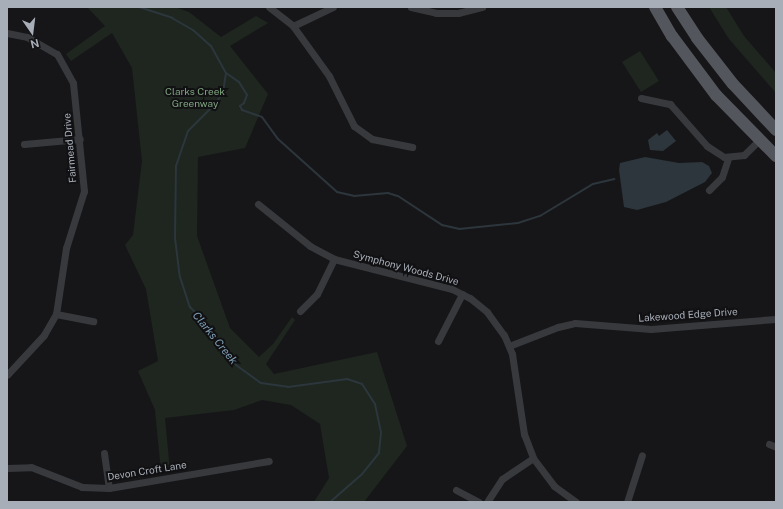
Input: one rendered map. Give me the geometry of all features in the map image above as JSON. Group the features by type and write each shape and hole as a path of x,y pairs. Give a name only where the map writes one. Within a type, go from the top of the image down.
{"main road":[{"path":"655,7 699,74 759,140 776,156"},
{"path":"674,7 684,18"},
{"path":"677,7 733,84 776,130"}],"street":[{"path":"269,7 293,26 329,76 354,126 372,139 412,146"},
{"path":"293,26 333,7"},
{"path":"411,7 436,13 458,13 482,7"},
{"name":"Fairmead Drive","path":"7,33 27,37 57,54 73,83 80,139 84,191 66,248 56,314 44,334 7,375"},
{"path":"641,100 649,99 670,104 711,150 728,158 744,155 759,140"},
{"path":"24,144 80,139"},
{"path":"712,189 726,170 728,158"},
{"name":"Symphony Woods Drive","path":"258,204 310,246 334,258 439,285 462,294 487,312 509,346 524,434 532,458 554,486 576,502"},
{"path":"300,311 317,294 334,258"},
{"path":"438,341 462,294"},
{"path":"56,314 93,321"},
{"name":"Lakewood Edge Drive","path":"509,346 558,327 575,323 650,329 776,319"},
{"path":"769,444 776,447"},
{"path":"104,453 109,488"},
{"path":"627,502 642,455"},
{"path":"487,502 502,479 532,458"},
{"name":"Devon Croft Lane","path":"7,468 31,467 82,487 109,488 268,461"},
{"path":"456,490 480,502"}],"green space":[{"name":"Clarks Creek Greenway","path":"87,7 175,7 189,12 221,37 256,16 268,23 230,46 268,94 245,148 198,157 197,236 230,328 259,357 273,344 292,317 295,320 266,364 274,374 377,352 407,446 364,502 314,502 329,478 320,424 291,405 262,400 234,410 165,418 170,471 161,472 155,410 138,371 158,361 146,289 125,245 133,235 142,161 132,68 112,33 71,61 66,54 105,26"},
{"path":"709,7 726,7 744,36 776,73 776,93 729,39"},
{"path":"640,51 659,81 641,92 622,62"}],"shaded area":[{"path":"667,130 676,141 663,151 650,150 648,140 657,133 659,136"},
{"path":"645,157 679,163 702,162 709,166 712,173 705,182 666,202 637,210 624,207 619,170 620,163"}],"waterway":[{"name":"Clarks Creek","path":"139,7 172,18 193,30 211,46 226,73 223,91 217,102 188,131 176,166 175,238 180,277 190,307 210,328 236,365 261,383 288,387 347,379 362,384 375,404 381,433 379,453 361,475 330,502"},
{"path":"226,73 239,82 247,95 244,103 240,106 242,110 262,117 278,139 337,192 354,196 388,193 398,196 442,225 459,229 518,223 540,216 593,184 614,179"}]}
